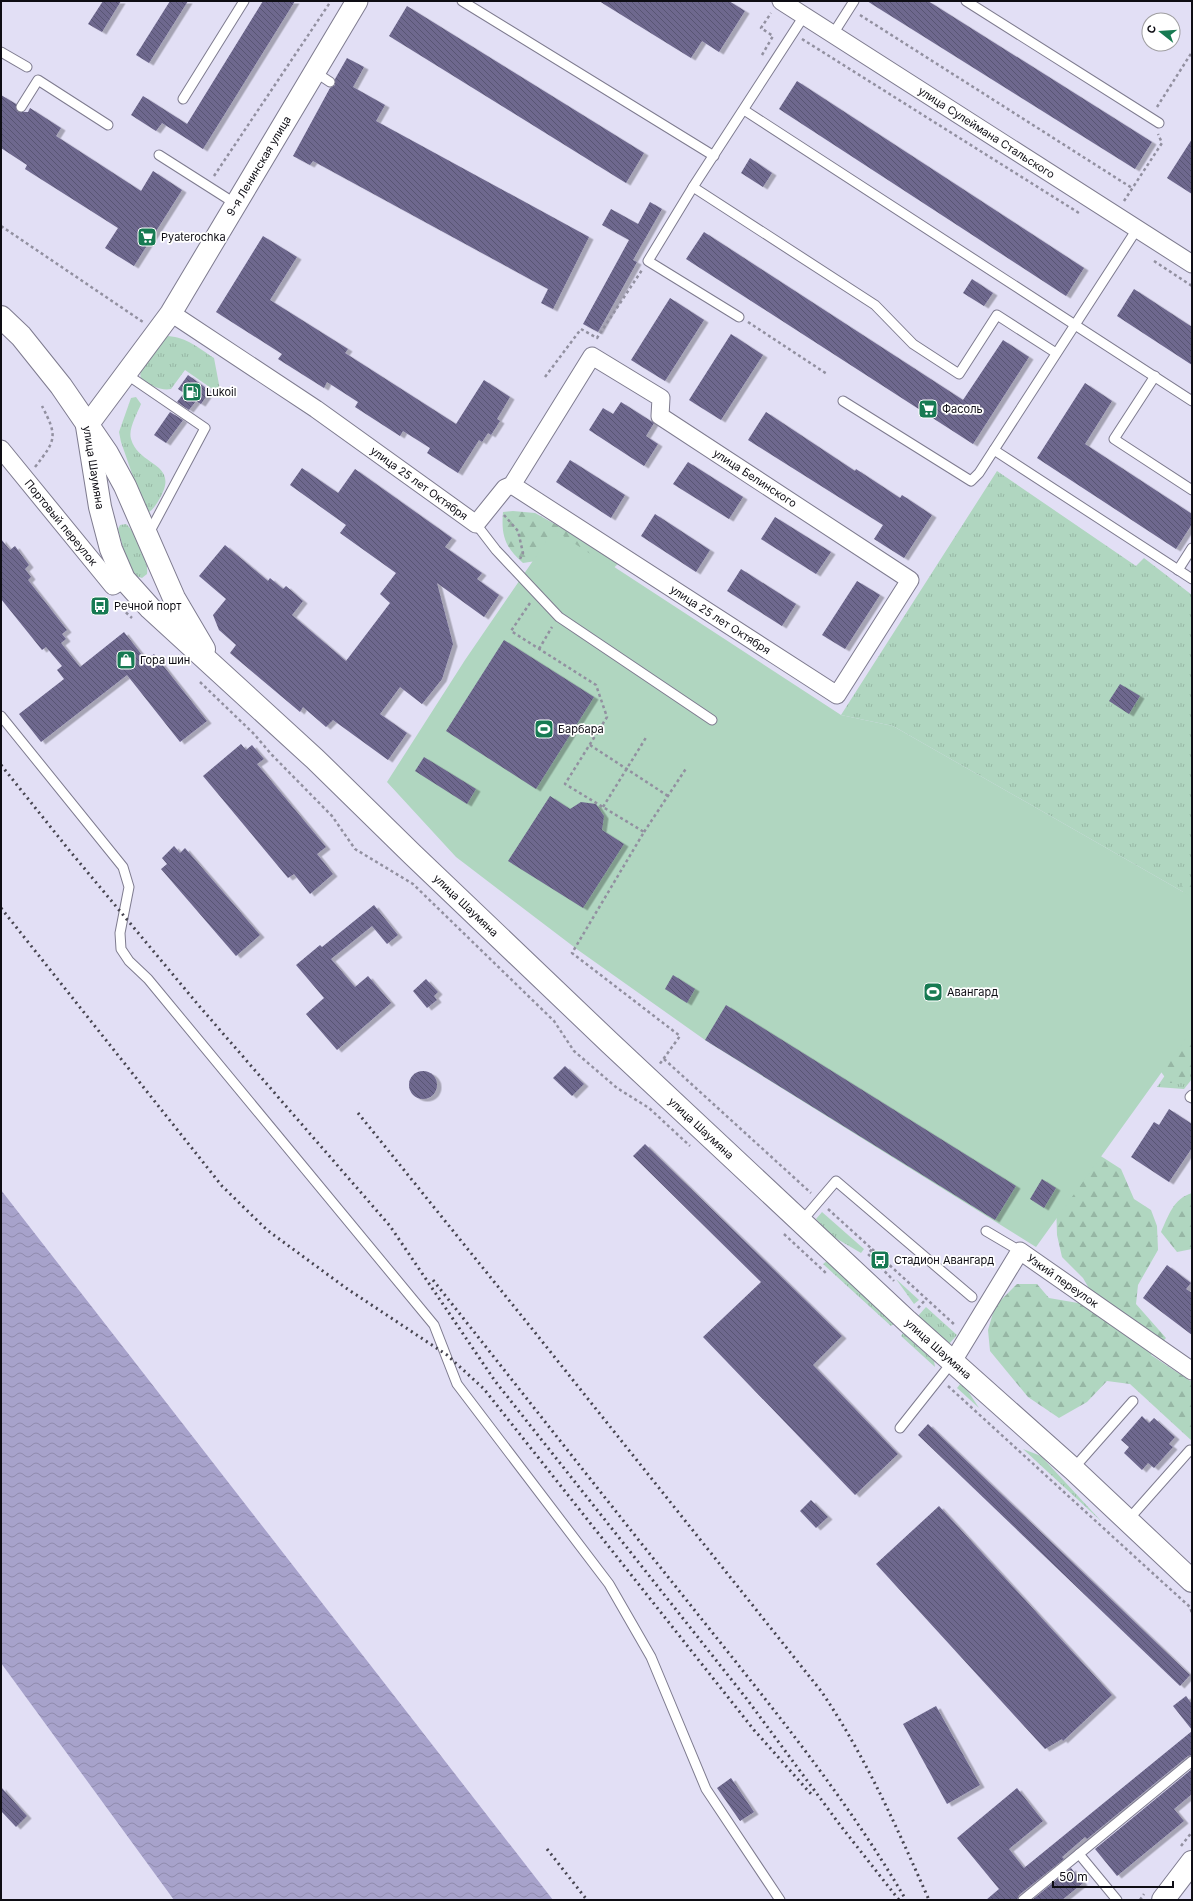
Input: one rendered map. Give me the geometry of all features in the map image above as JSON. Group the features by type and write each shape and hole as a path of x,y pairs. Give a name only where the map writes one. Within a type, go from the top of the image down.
{"main road":[{"path":"1,317 20,336 61,386 87,426"},
{"name":"улица Шаумяна","path":"87,426 107,453 125,486 158,565 174,598 217,670"},
{"name":"улица Шаумяна","path":"87,426 100,507 119,583 150,608 316,759 412,854 649,1080 907,1321 1128,1520 1192,1581"},
{"path":"119,583 139,584 152,579 158,565"},
{"path":"1163,1900 1192,1862"}],"street":[{"name":"9-я Ленинская улица","path":"87,426 171,313 236,204 322,77 357,1"},
{"name":"улица Сулеймана Стальского","path":"777,5 804,16 833,34 1192,264"},
{"name":"улица 25 лет Октября","path":"171,313 316,409 466,515 476,524 505,488 512,485 802,672"},
{"name":"улица Белинского","path":"512,485 592,356 661,398 660,416 910,580 837,695 802,672"},
{"name":"Портовый переулок","path":"1,449 119,583"},
{"name":"Узкий переулок","path":"953,1361 1020,1251 1192,1371"}],"lane":[{"path":"183,98 244,1"},
{"path":"462,1 714,156"},
{"path":"966,1 1159,123"},
{"path":"833,34 851,5"},
{"path":"739,317 648,261 693,187 804,16"},
{"path":"1,52 27,67"},
{"path":"21,107 38,80 108,125"},
{"path":"744,110 1192,401"},
{"path":"159,155 236,204"},
{"path":"693,187 875,305 913,344 959,374 997,315 1056,353"},
{"path":"844,401 971,482 979,473 1137,229"},
{"path":"126,374 205,428 147,538"},
{"path":"1154,376 1114,439 1192,490"},
{"path":"994,450 1192,579"},
{"path":"476,524 496,550 559,617 712,720"},
{"path":"1178,570 1192,548"},
{"path":"1,716 123,867 129,887 120,933 121,949 129,961 148,979 434,1325 457,1384 609,1584 651,1657 706,1789 780,1900"},
{"path":"1192,1095 1190,1097 1192,1098"},
{"path":"801,1222 836,1181 972,1297"},
{"path":"986,1232 1020,1251"},
{"path":"900,1428 953,1361"},
{"path":"1072,1469 1133,1401"},
{"path":"1128,1520 1190,1450"},
{"path":"1023,1900 1192,1761"},
{"path":"1079,1854 1117,1900"}],"path":[{"path":"208,186 331,1"},
{"path":"761,56 773,36 761,28 777,5"},
{"path":"851,5 1132,188"},
{"path":"793,33 1080,214"},
{"path":"1,226 157,332"},
{"path":"545,377 581,329 597,338 648,261"},
{"path":"1153,261 1192,286"},
{"path":"739,317 827,374"},
{"path":"26,479 50,447 54,436 51,423 42,406"},
{"path":"491,505 507,517 518,531 523,554 513,569"},
{"path":"119,583 120,608 132,619"},
{"path":"536,594 511,631 596,685 607,717 565,784 644,832"},
{"path":"539,649 559,617"},
{"path":"194,676 254,734 272,755 332,816 355,849 413,884 554,1021 574,1051 617,1088"},
{"path":"603,807 647,736"},
{"path":"590,745 668,796"},
{"path":"649,1080 680,1036 572,953 644,832 687,767"},
{"path":"664,1059 968,1337"},
{"path":"872,1250 868,1254 895,1283"},
{"path":"915,1311 926,1299"}],"green space":[{"path":"168,336 187,341 214,358 221,395 185,370 171,389 155,387 141,379 142,368 149,355"},
{"path":"136,397 141,404 132,426 130,435 131,439 135,448 162,471 165,478 165,486 160,498 154,508 149,512 145,511 121,442 119,432 131,398"},
{"path":"997,471 1136,566 1144,558 1192,595 1192,897 893,726 841,715"},
{"path":"513,511 535,513 591,544 619,563 608,573 536,561 523,563 508,546 504,534 503,512"},
{"path":"126,524 138,540 144,555 147,574 142,578 136,576 127,562 118,529 120,525"},
{"path":"554,530 598,559 599,557 841,715 893,726 1192,897 1192,1030 1036,1247 705,1040 578,950 456,857 387,782 465,660"},
{"path":"1183,883 1192,883 1192,915 1183,898"},
{"path":"1192,970 1192,1072 1184,1083 1169,1083 1154,1062"},
{"path":"1192,1036 1192,1079 1184,1089 1157,1087"},
{"path":"1096,1153 1121,1169 1134,1199 1151,1210 1157,1226 1158,1250 1138,1285 1136,1304 1166,1338 1151,1355 1192,1382 1192,1441 1130,1384 1107,1381 1087,1402 1059,1418 1028,1397 990,1351 988,1330 995,1306 1017,1284 1037,1284 1049,1298 1078,1303 1090,1290 1083,1278 1062,1257 1057,1235 1056,1200"},
{"path":"1192,1193 1192,1249 1177,1252 1161,1232 1172,1208 1180,1199"},
{"path":"822,1212 864,1249 861,1253 832,1236 816,1219"},
{"path":"827,1261 895,1323 891,1326 823,1264"},
{"path":"896,1279 919,1300 914,1304"},
{"path":"926,1307 957,1335 949,1344 918,1316"},
{"path":"903,1333 934,1361 935,1367 901,1336"},
{"path":"961,1383 966,1388 979,1408 957,1388"},
{"path":"1023,1449 1041,1456 1102,1522"}],"water":[{"path":"1,1190 553,1900 174,1900 1,1663"}],"building":[{"path":"103,1 121,1 102,32 88,24"},
{"path":"170,1 188,1 149,63 136,55"},
{"path":"263,1 295,1 203,149 162,123 156,131 131,115 143,96 187,124"},
{"path":"599,1 729,1 745,11 719,52 702,41 691,58"},
{"path":"867,1 928,1 1152,142 1135,169"},
{"path":"407,6 644,153 626,183 389,36"},
{"path":"347,58 364,67 353,87 385,105 376,121 589,237 553,309 541,303 548,289 313,161 310,165 293,156 330,88 335,85 335,79"},
{"path":"797,81 1084,268 1066,296 779,109"},
{"path":"1,95 16,104 16,109 18,112 28,112 30,108 61,128 56,136 141,191 153,171 182,190 134,266 105,248 118,228 25,169 27,165 1,148"},
{"path":"1192,139 1192,194 1167,178"},
{"path":"750,158 772,173 763,187 741,173"},
{"path":"650,202 662,209 633,260 637,262 598,332 583,324 629,240 602,225 611,209 638,224"},
{"path":"704,232 963,400 1003,340 1029,357 973,444 686,259"},
{"path":"263,236 297,257 270,300 348,349 345,353 456,424 484,380 510,397 497,419 500,421 491,435 488,433 482,442 479,440 458,473 427,453 430,448 403,431 400,436 355,407 358,402 327,382 324,388 278,359 282,354 216,312"},
{"path":"972,279 993,293 984,306 963,293"},
{"path":"1134,289 1192,327 1192,365 1117,316"},
{"path":"670,298 704,320 665,381 631,360"},
{"path":"731,334 763,355 721,420 689,400"},
{"path":"188,375 210,391 201,404 196,401 189,410 177,402 184,393 178,389"},
{"path":"1085,383 1112,401 1085,444 1192,514 1192,524 1176,549 1037,458"},
{"path":"621,402 654,423 646,436 658,444 644,466 589,430 603,408 613,414"},
{"path":"170,412 183,420 166,443 154,435"},
{"path":"766,412 855,471 856,469 900,498 902,495 932,515 904,558 874,539 883,525 748,440"},
{"path":"570,460 625,495 611,518 556,482"},
{"path":"688,462 743,497 729,519 673,484"},
{"path":"302,468 338,493 355,469 452,538 445,547 482,573 477,579 499,595 484,617 437,583 453,644 442,679 422,704 400,687 380,714 407,733 388,760 333,720 326,727 303,707 300,712 230,653 236,645 219,630 213,615 226,599 199,576 225,545 268,581 270,578 283,589 286,586 303,601 292,615 346,661 390,603 380,594 396,573 340,533 346,525 290,485"},
{"path":"655,514 710,550 696,572 641,536"},
{"path":"775,517 831,552 816,574 761,539"},
{"path":"1,539 10,550 15,546 29,565 25,569 31,577 28,580 67,630 62,634 66,639 61,643 80,667 124,632 146,660 154,654 207,721 180,742 127,675 41,742 19,714 64,679 57,670 62,666 46,647 42,650 1,599"},
{"path":"741,569 796,604 782,626 727,591"},
{"path":"857,581 880,595 845,649 822,635"},
{"path":"504,640 594,697 536,789 446,731"},
{"path":"1120,684 1140,696 1129,714 1109,701"},
{"path":"241,744 246,750 252,745 264,759 257,764 326,847 317,854 333,874 310,894 294,874 288,878 203,776"},
{"path":"424,757 476,789 467,804 415,771"},
{"path":"550,796 570,809 581,802 596,804 604,816 602,830 624,844 583,908 508,861"},
{"path":"174,846 180,853 185,848 260,935 236,956 161,869 167,864 162,858"},
{"path":"374,905 398,935 387,944 372,926 331,959 355,987 368,976 391,1003 337,1050 306,1014 324,998 296,965 320,945 322,947"},
{"path":"673,975 695,989 687,1003 665,989"},
{"path":"426,979 438,992 434,996 437,1000 427,1008 413,991"},
{"path":"726,1005 1016,1186 995,1220 705,1040"},
{"path":"565,1066 584,1084 572,1096 553,1078"},
{"path":"423,1071 433,1075 437,1085 433,1095 423,1099 413,1095 409,1085 413,1075"},
{"path":"1169,1109 1192,1124 1192,1148 1169,1182 1131,1157 1154,1122 1159,1125"},
{"path":"645,1144 842,1336 813,1365 898,1454 855,1495 703,1337 761,1282 633,1156"},
{"path":"1042,1179 1056,1188 1044,1208 1030,1199"},
{"path":"1167,1265 1191,1283 1186,1289 1192,1293 1192,1335 1143,1298"},
{"path":"1142,1416 1149,1423 1154,1418 1175,1437 1169,1444 1173,1447 1154,1468 1148,1463 1142,1470 1124,1453 1129,1447 1121,1440"},
{"path":"928,1424 1190,1675 1180,1686 918,1435"},
{"path":"811,1500 828,1517 816,1528 800,1511"},
{"path":"939,1506 1112,1695 1063,1741 1062,1739 1045,1749 876,1564"},
{"path":"1186,1696 1192,1704 1192,1730 1173,1706"},
{"path":"936,1706 980,1785 947,1804 903,1724"},
{"path":"1192,1731 1192,1755 1188,1756 1087,1839 1085,1837 1062,1857 1064,1859 1019,1895 1017,1900 986,1900 999,1889 957,1838 1017,1788 1043,1821 1009,1849 1024,1868"},
{"path":"1192,1769 1192,1794 1174,1809 1184,1821 1117,1876 1095,1849"},
{"path":"731,1778 754,1812 740,1821 717,1788"},
{"path":"1,1787 27,1816 16,1827 1,1811"},
{"path":"1071,1868 1083,1883 1062,1900 1032,1900"}],"railway":[{"path":"1,765 69,850 200,1007 390,1226 495,1381 746,1698 840,1825 899,1900"},
{"path":"1,908 222,1186 267,1230 346,1288 447,1355 484,1389 754,1730 811,1794"},
{"path":"358,1113 821,1691 867,1767 929,1900"},
{"path":"433,1280 806,1752 833,1788 883,1862 906,1900"},
{"path":"547,1849 587,1900"}],"place":[{"name":"Pyaterochka","path":"147,237"},
{"name":"Lukoil","path":"192,392"},
{"name":"Фасоль","path":"928,409"},
{"name":"Речной порт","path":"100,606"},
{"name":"Гора шин","path":"126,660"},
{"name":"Барбара","path":"544,729"},
{"name":"Авангард","path":"933,992"},
{"name":"Стадион Авангард","path":"880,1260"}]}
